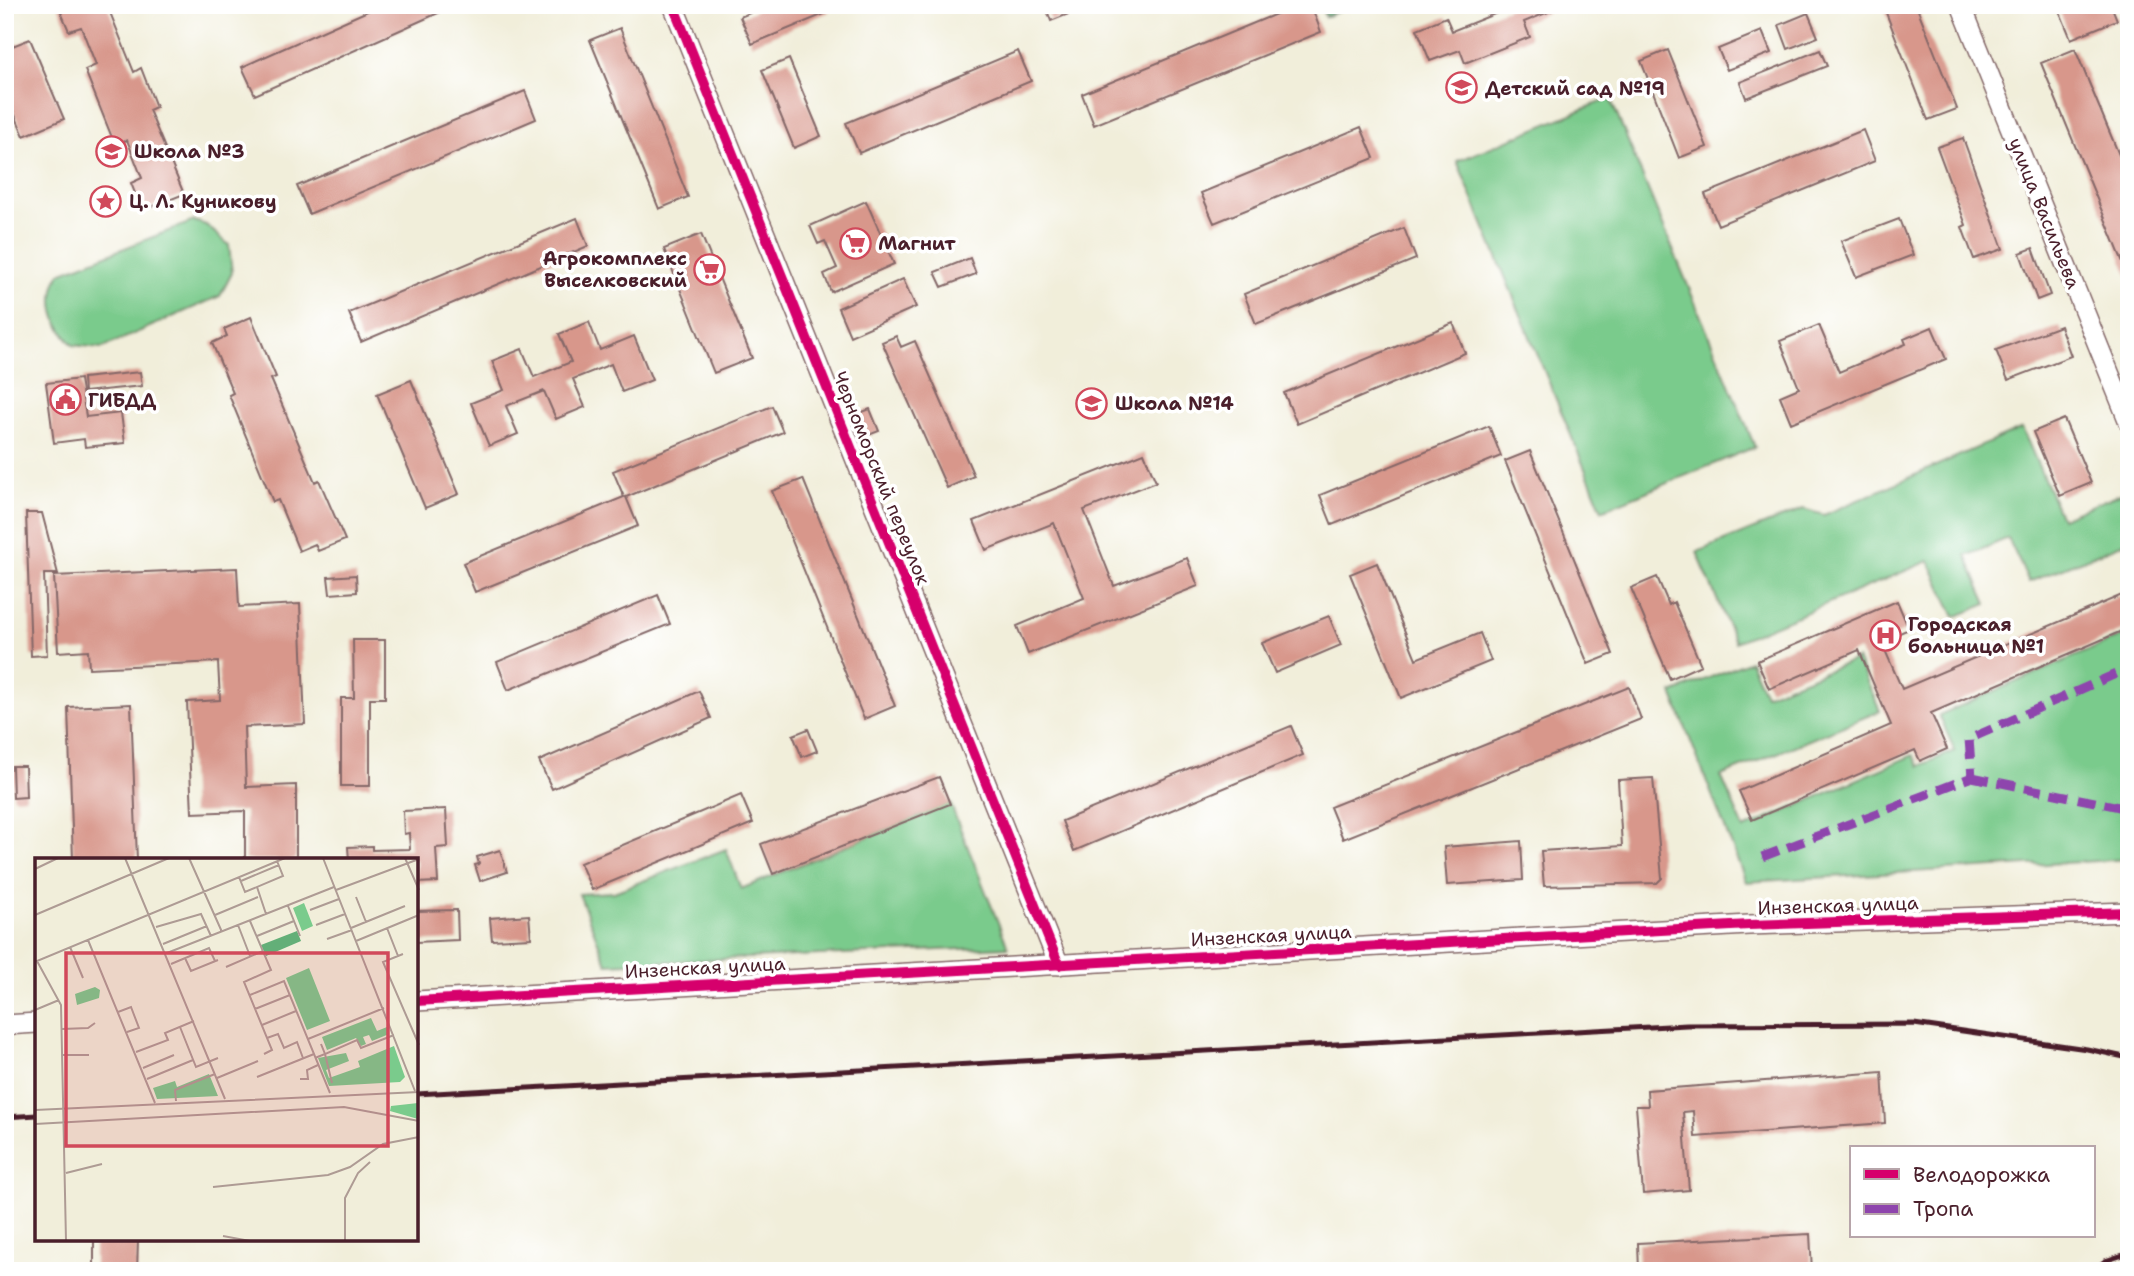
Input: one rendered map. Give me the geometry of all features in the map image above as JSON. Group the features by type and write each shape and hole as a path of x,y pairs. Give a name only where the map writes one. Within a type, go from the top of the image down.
{"street":[{"name":"Черноморский переулок","path":"673,5 1059,965"},
{"name":"улица Васильева","path":"1961,5 2129,422"},
{"name":"Инзенская улица","path":"418,1001 1749,925 2129,912"},
{"path":"5,1025 35,1023"}],"green space":[{"path":"1321,5 1353,5 1325,17"},
{"path":"1610,98 1755,447 1602,510 1457,161"},
{"path":"194,221 206,225 229,245 232,273 220,296 102,348 73,345 61,329 54,311 53,293 60,273"},
{"path":"2022,428 2061,518 2127,491 2129,541 2029,582 2008,538 1966,556 1987,604 1955,617 1929,561 1735,642 1697,552 1803,509 1824,515"},
{"path":"2129,633 2129,859 1746,882 1672,693 1750,661 1765,695 1857,659 1880,711 1721,776 1744,829 1913,755 1919,766 1955,751 1939,715"},
{"path":"950,803 1008,947 607,964 579,894 614,892 726,849 741,889"}],"building":[{"path":"58,5 107,5 134,72 141,68 156,107 149,110 184,194 142,211 131,183 142,178 127,140 115,145 85,70 96,65 81,27 69,31"},
{"path":"381,5 456,5 255,95 242,67"},
{"path":"769,5 826,5 829,12 752,44 740,17"},
{"path":"1045,5 1067,5 1071,13 1051,21"},
{"path":"1298,5 1311,5 1321,32 1094,125 1082,94"},
{"path":"1517,5 1549,5 1551,11 1524,22 1530,37 1465,63 1460,50 1430,61 1417,29 1446,17 1452,31"},
{"path":"1883,5 1916,5 1957,109 1928,120"},
{"path":"2057,5 2111,5 2117,20 2071,39"},
{"path":"1808,13 1818,37 1788,49 1779,25"},
{"path":"620,28 688,197 659,209 590,40"},
{"path":"1762,31 1771,53 1727,70 1718,49"},
{"path":"30,39 64,119 24,136 5,92 5,49"},
{"path":"2075,49 2129,179 2129,277 2041,63"},
{"path":"1668,50 1707,147 1679,158 1641,61"},
{"path":"1820,50 1827,66 1746,98 1740,82"},
{"path":"1018,51 1031,81 859,153 846,123"},
{"path":"789,59 821,136 794,148 762,70"},
{"path":"525,91 536,119 309,214 297,186"},
{"path":"1361,127 1374,158 1214,223 1201,193"},
{"path":"1863,130 1875,161 1718,225 1705,194"},
{"path":"1963,138 2003,249 1974,259 1962,227 1966,225 1937,147"},
{"name":"Магнит","path":"866,201 894,264 831,292 824,274 837,268 825,241 818,244 810,226"},
{"path":"577,218 588,246 361,342 349,313"},
{"path":"1899,219 1913,255 1856,277 1841,241"},
{"path":"1404,228 1416,259 1256,324 1244,294"},
{"path":"701,234 752,358 714,373 664,249"},
{"path":"2033,248 2050,295 2037,300 2020,253"},
{"path":"970,258 976,274 942,287 935,272"},
{"path":"903,279 916,307 850,336 838,308"},
{"path":"251,317 276,377 271,379 315,482 319,480 345,540 318,551 315,544 299,551 278,500 273,502 229,395 233,393 212,343 227,336 224,329"},
{"path":"589,322 600,350 634,336 652,380 622,392 611,364 573,379 585,407 556,419 544,391 506,406 518,434 489,446 471,403 504,390 492,361 522,349 534,377 571,362 559,334"},
{"path":"1453,323 1465,353 1297,424 1284,393"},
{"path":"1819,325 1839,372 1906,344 1904,339 1932,327 1946,359 1791,423 1780,396 1799,388 1780,341"},
{"path":"2060,326 2071,356 2008,380 1996,350"},
{"path":"896,336 901,347 915,341 974,476 947,488 882,342"},
{"path":"140,372 142,386 84,392 83,378"},
{"name":"ГИБДД","path":"80,379 86,417 121,413 125,443 85,447 84,439 54,443 46,383"},
{"path":"411,380 459,494 425,508 377,394"},
{"path":"772,406 783,432 626,497 638,526 475,592 463,563 624,497 613,471"},
{"path":"870,409 879,431 861,438 852,416"},
{"path":"2064,419 2091,483 2060,496 2033,432"},
{"path":"1489,426 1501,456 1332,525 1320,495"},
{"path":"1530,451 1613,654 1588,664 1505,461"},
{"path":"1144,453 1156,482 1084,510 1114,586 1187,558 1198,586 1028,654 1017,626 1084,598 1054,523 986,550 974,521"},
{"path":"803,479 895,706 864,719 772,491"},
{"path":"26,513 42,513 58,574 44,574 47,655 31,656"},
{"path":"1377,563 1416,659 1480,633 1491,661 1401,698 1350,574"},
{"path":"237,568 239,607 300,604 305,724 244,727 246,787 296,785 296,858 245,858 245,811 192,813 187,702 220,700 218,662 89,668 88,650 58,652 54,576"},
{"path":"356,575 357,592 330,594 328,577"},
{"path":"1657,577 1669,605 1674,602 1701,665 1670,679 1631,588"},
{"path":"2129,592 2129,628 1931,713 1947,749 1920,761 1915,750 1752,820 1739,791 1891,725 1859,650 1769,689 1757,661 1897,601 1909,629 1881,641 1902,689"},
{"path":"658,595 670,624 508,690 497,662"},
{"path":"1329,616 1341,645 1275,673 1262,643"},
{"path":"353,640 385,640 385,698 370,698 370,786 341,786 341,698 354,698"},
{"path":"1629,687 1641,719 1343,839 1330,807"},
{"path":"699,691 711,718 552,789 539,761"},
{"path":"131,704 137,858 73,858 68,707"},
{"path":"1291,726 1303,755 1074,851 1062,821"},
{"path":"808,729 817,751 802,757 793,735"},
{"path":"12,766 25,766 26,797 13,798"},
{"path":"939,777 950,804 773,874 761,844"},
{"path":"1653,778 1662,878 1657,883 1544,886 1541,851 1622,846 1618,780"},
{"path":"741,795 753,823 592,890 580,863"},
{"path":"446,809 448,847 436,848 438,882 418,883 418,858 349,858 348,847 372,846 372,850 410,849 409,833 404,834 403,811"},
{"path":"1521,841 1523,880 1447,885 1444,847"},
{"path":"500,850 507,872 480,881 475,865 479,864 477,857"},
{"path":"457,910 458,940 418,942 418,911"},
{"path":"529,915 531,938 492,940 490,918"},
{"path":"1882,1072 1885,1123 1695,1137 1693,1111 1683,1112 1689,1190 1643,1194 1636,1106 1648,1106 1647,1090"},
{"path":"1810,1234 1812,1271 1639,1271 1638,1243"},
{"path":"94,1241 138,1241 137,1271 94,1271"}],"railway":[{"path":"418,1094 1687,1025 1914,1024 2087,1049 2129,1058"},
{"path":"5,1117 35,1115"},
{"path":"2092,1271 2105,1261 2129,1253"}],"marked path":[{"path":"1762,857 1972,777 1969,739 2129,668"},
{"path":"1972,777 2129,809"}],"cycle path":[{"path":"673,5 1059,965"},
{"path":"418,1001 1749,925 2129,912"}],"place":[{"name":"Детский сад №19","path":"1462,88"},
{"name":"Школа №3","path":"111,151"},
{"name":"Ц. Л. Куникову","path":"106,201"},
{"name":"Магнит","path":"855,243"},
{"name":"Агрокомплекс Выселковский","path":"710,269"},
{"name":"ГИБДД","path":"65,400"},
{"name":"Школа №14","path":"1092,403"},
{"name":"Городская больница №1","path":"1885,635"}]}
